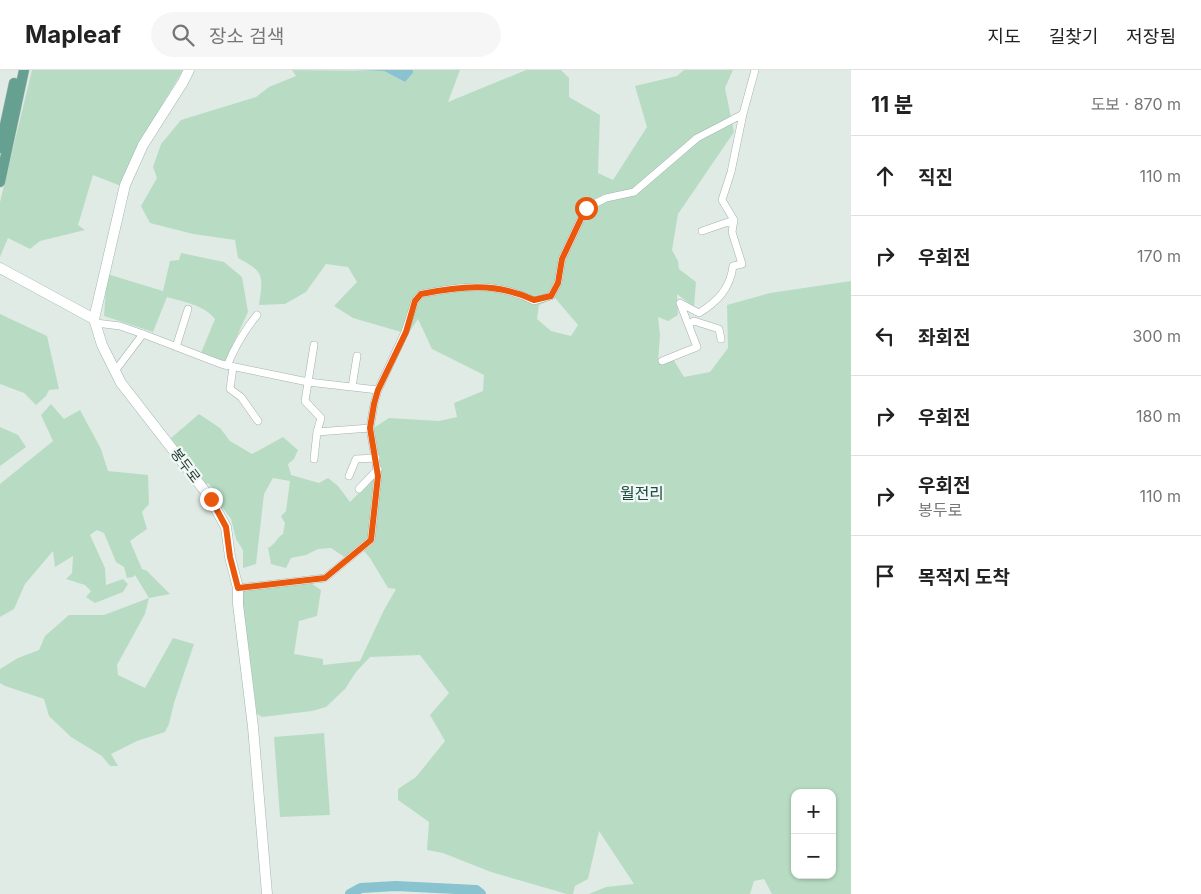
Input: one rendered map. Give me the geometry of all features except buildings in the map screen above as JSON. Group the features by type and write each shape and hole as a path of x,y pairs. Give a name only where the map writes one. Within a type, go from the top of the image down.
{"main road":[{"path":"0,148 17,70"},
{"path":"0,182 24,70"},
{"path":"0,268 95,321 126,185 143,145 183,82 188,70"},
{"name":"봉두로","path":"95,321 102,345 121,383 211,499 226,527 230,557 238,588 238,604 253,727 267,894"}],"street":[{"path":"662,362 697,347 680,303 698,313 713,305 729,282 733,266 742,264 732,232 734,220 722,200 731,172 743,114 755,70"},
{"path":"238,588 325,578 371,540 378,469 371,441 370,428 378,390 406,332 415,301 421,294 477,286 507,290 534,300 551,296 558,283 562,259 586,208 606,198 634,192 697,138 743,114"},
{"path":"702,231 734,220"},
{"path":"176,347 188,310"},
{"path":"257,315 235,347 230,366 230,390 241,397 258,421"},
{"path":"95,321 120,326 230,366 308,382 378,390"},
{"path":"689,324 694,321 719,329 721,339"},
{"path":"114,371 143,334"},
{"path":"314,344 305,401 321,418 317,432 314,459"},
{"path":"352,387 357,356"},
{"path":"317,432 370,428"},
{"path":"349,476 356,459 376,458"},
{"path":"359,489 378,469"}],"green space":[{"path":"32,70 183,70 150,125 121,186 93,175 78,225 85,230 40,241 30,249 8,238 0,257 0,202"},
{"path":"292,70 384,71 405,82 413,73 413,70 460,70 448,102 526,70 561,70 569,78 569,97 600,115 598,173 613,180 647,127 635,86 677,76 684,70 733,70 725,88 734,132 678,214 672,250 678,261 679,269 696,282 694,307 677,294 678,315 668,321 658,317 660,335 658,362 673,359 684,377 710,372 728,348 727,305 770,293 851,281 851,894 772,894 764,879 754,881 750,894 589,894 606,887 634,884 599,831 588,879 575,886 573,894 567,894 491,872 443,853 427,850 429,822 398,800 398,789 416,777 445,741 430,715 449,693 420,655 370,657 356,672 345,689 326,707 312,711 262,717 257,714 241,591 311,583 321,590 317,616 299,621 294,654 323,659 323,665 360,661 396,589 388,588 364,551 349,560 331,548 318,549 306,555 291,558 286,568 271,564 268,548 283,534 285,523 281,516 286,511 290,481 273,478 264,494 256,564 243,568 243,550 236,539 231,519 222,507 222,498 208,483 205,485 171,438 199,414 220,428 230,441 252,454 283,437 298,450 294,459 288,464 291,475 319,483 328,478 338,486 350,502 376,476 379,463 372,429 389,418 439,421 457,417 454,403 483,391 484,375 432,349 418,319 408,334 353,318 334,306 357,282 348,267 326,264 306,292 285,304 259,305 260,276 258,271 238,258 235,240 193,234 150,223 141,206 157,178 153,167 161,144 181,120 256,97 269,87 296,76","holes":["555,298 578,325 571,336 551,331 537,319 539,305"]},
{"path":"181,253 224,262 242,277 248,312 225,362 201,353 215,319 205,310 193,305 167,297 153,332 104,316 107,274 163,291 170,261 179,260"},
{"path":"0,314 47,336 59,389 49,390 46,396 36,405 24,393 0,384"},
{"path":"51,404 64,419 80,410 101,449 108,471 148,475 149,504 142,512 147,529 130,541 142,569 147,571 170,594 149,598 135,575 127,578 124,567 116,562 104,533 97,530 90,535 105,568 106,585 123,579 128,584 123,592 95,603 86,597 91,591 85,585 66,579 72,573 73,556 55,567 53,551 25,584 14,609 0,617 0,484 53,441 41,415"},
{"path":"0,427 18,435 26,447 0,466"},
{"path":"149,598 145,614 117,665 118,675 145,688 173,638 194,644 165,732 137,741 111,754 118,766 110,766 102,756 71,737 49,716 44,699 0,683 0,669 18,658 39,650 45,636 69,615 104,615"},
{"path":"324,733 330,815 280,817 274,737"}],"water":[{"path":"354,70 413,70 413,73 405,82 384,71"}],"waterway":[{"path":"350,894 361,888 396,886 476,890 481,894"}],"district":[{"name":"월전리","path":"642,493"}],"route":[{"path":"211,499 226,527 230,557 238,588 325,578 371,540 378,476 370,428 374,404 378,390 406,332 415,301 421,294 477,286 507,290 534,300 551,296 558,283 562,259 586,208"}]}
